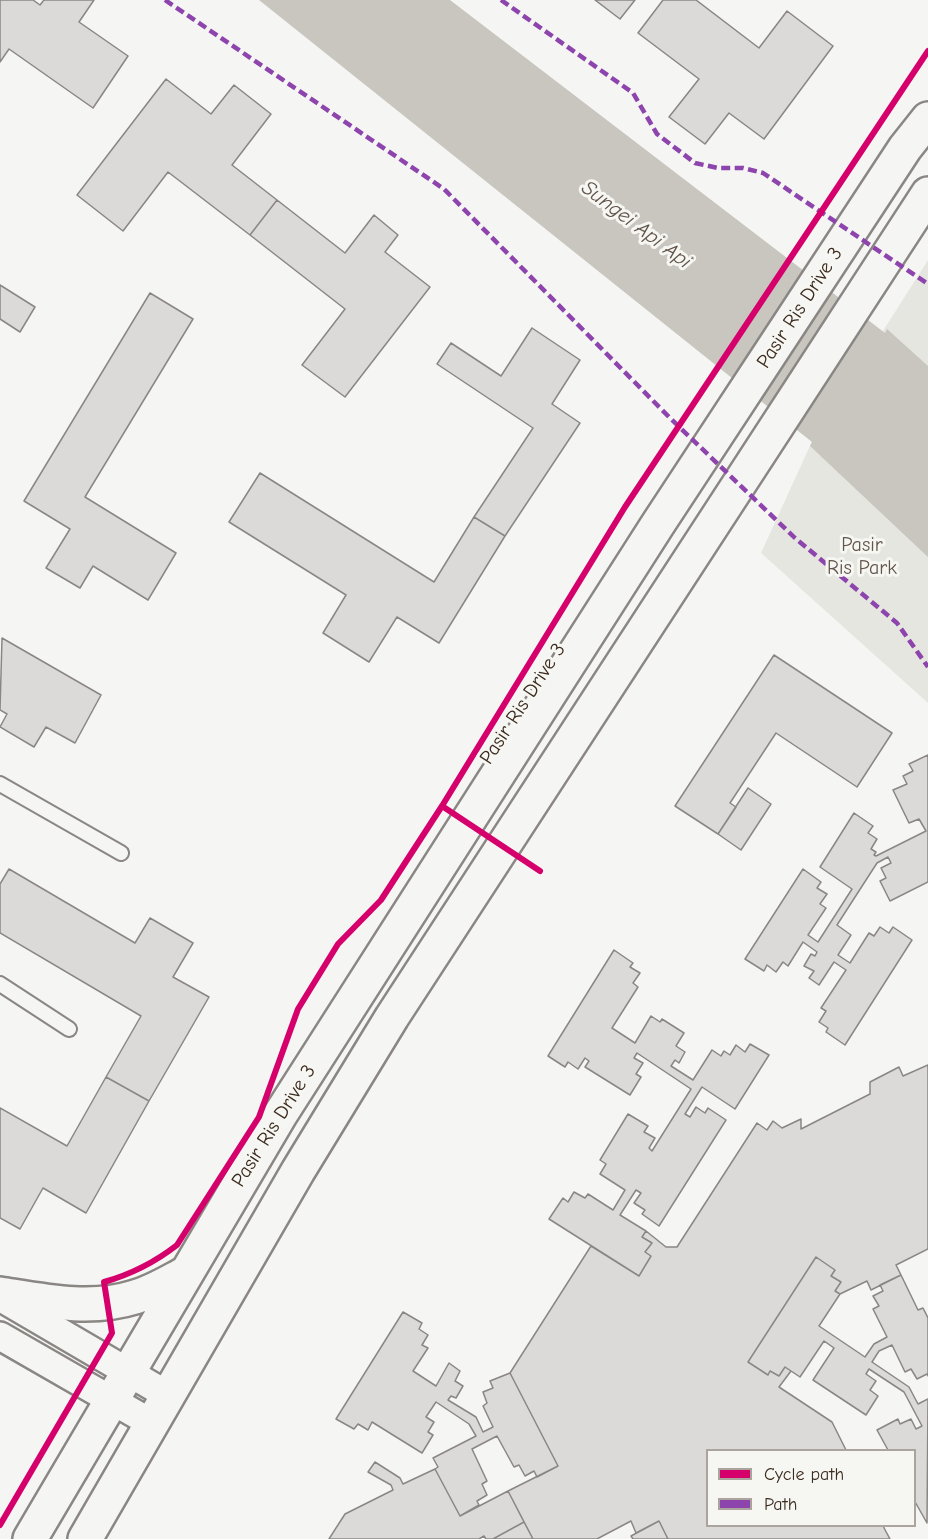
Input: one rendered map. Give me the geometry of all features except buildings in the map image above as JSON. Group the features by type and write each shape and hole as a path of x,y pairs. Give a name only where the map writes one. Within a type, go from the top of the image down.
{"main road":[{"name":"Pasir Ris Drive 3","path":"30,1539 280,1114 658,524 905,148 928,119"},
{"path":"85,1539 298,1171 398,1008 928,194"},
{"path":"280,1114 296,1134 321,1136"},
{"path":"0,1295 43,1302 106,1303 134,1298 186,1273"}],"street":[{"path":"0,1295 169,1396"},
{"path":"0,1336 153,1424"}],"lane":[{"path":"0,784 121,854"},
{"path":"0,984 69,1029"}],"green space":[{"path":"928,260 928,400 881,334"},
{"name":"Pasir Ris Park","path":"814,437 928,523 928,703 761,553"}],"water":[{"name":"Sungei Api Api","path":"259,0 450,0 885,333 887,329 928,366 928,557 810,446 812,442"}],"marked path":[{"path":"165,0 444,189 671,419 795,538 897,623 928,667"},
{"path":"501,0 633,93 657,134 695,163 718,168 743,168 763,173 928,284"}],"cycle path":[{"path":"0,1525 112,1333 104,1282 142,1267 177,1245 259,1117 298,1009 338,944 381,900 442,806 625,507 928,51"},
{"path":"442,806 540,871"}]}
